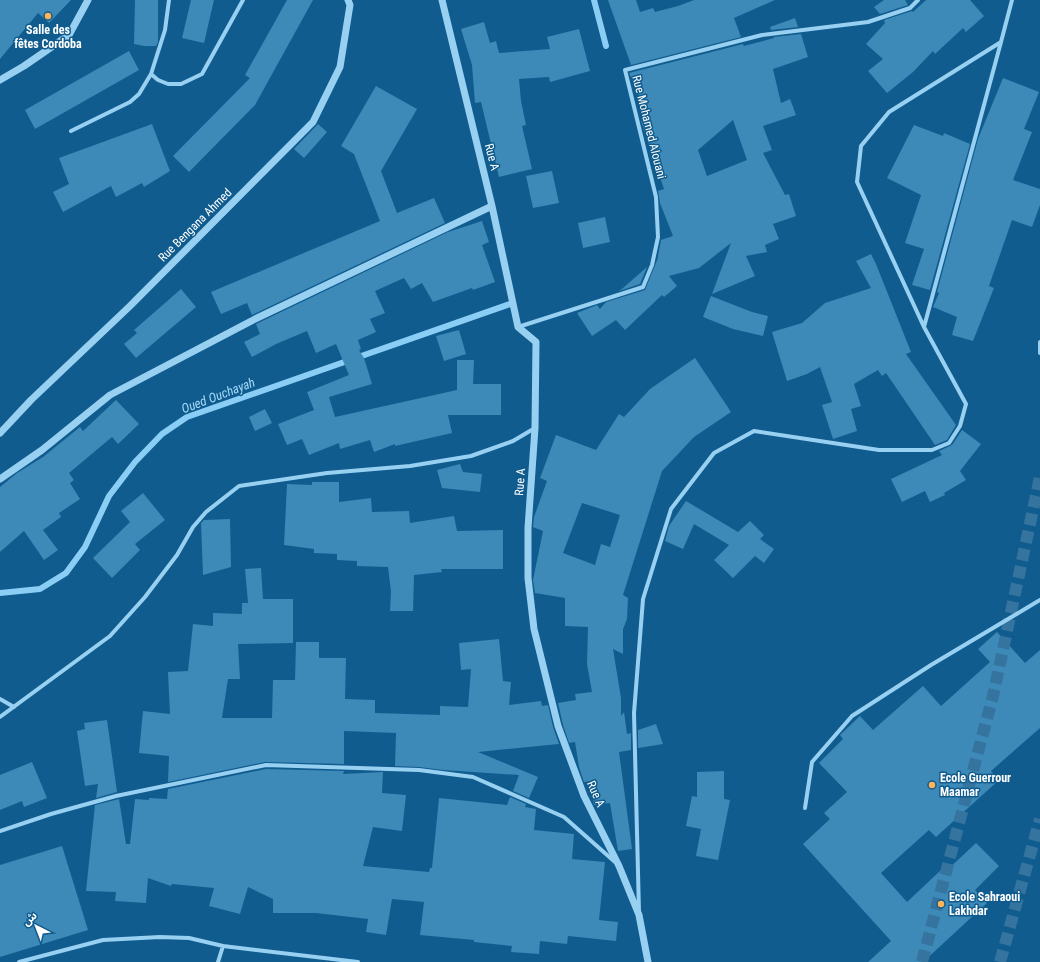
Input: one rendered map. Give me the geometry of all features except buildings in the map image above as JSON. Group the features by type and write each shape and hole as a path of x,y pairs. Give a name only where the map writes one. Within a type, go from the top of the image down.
{"street":[{"path":"0,80 24,66 69,35 88,0"},
{"path":"71,132 130,102 139,94 151,74 165,30 168,0"},
{"path":"151,74 158,80 168,84 181,84 202,74 243,0"},
{"name":"Rue Bengana Ahmed","path":"0,433 31,400 130,306 314,122 340,67 350,5 348,0"},
{"name":"Rue A","path":"442,0 492,206 518,327 536,342 535,428 528,528 528,578 534,629 561,733 584,796 619,866 639,915 648,962"},
{"name":"Rue Mohamed Alouani","path":"518,327 644,287 652,265 658,237 656,197 625,70 762,35 868,22 910,8 918,0"},
{"path":"924,327 1002,42 1012,0"},
{"path":"639,915 634,713 643,599 671,509 714,454 754,431 879,450 932,450 949,443 960,426 966,404 924,327 856,182 861,146 889,112 1002,42"},
{"path":"0,479 42,450 110,395 255,319 492,206"},
{"path":"1040,342 1040,354"},
{"path":"0,717 110,636 146,597 177,555 193,527 206,512 239,486 327,473 410,466 471,456 513,441 535,428"},
{"path":"805,808 812,762 852,716 931,665 1040,600"},
{"path":"0,699 14,707"},
{"path":"0,831 51,814 116,796 266,765 419,770 473,777 564,817 619,866"},
{"path":"19,962 103,940 160,937 189,938 223,946 358,962"},
{"path":"218,962 223,946"}],"waterway":[{"path":"594,0 606,46"},
{"name":"Oued Ouchayah","path":"0,593 40,589 66,573 85,547 109,496 135,462 162,434 187,417 513,303"}],"tunnel":[{"path":"922,962 993,696 1040,477"},
{"path":"1000,962 1040,819"}],"place":[{"name":"Salle des fêtes Cordoba","path":"48,16"},
{"name":"Ecole Guerrour Maamar","path":"932,785"},
{"name":"Ecole Sahraoui Lakhdar","path":"941,904"}]}
